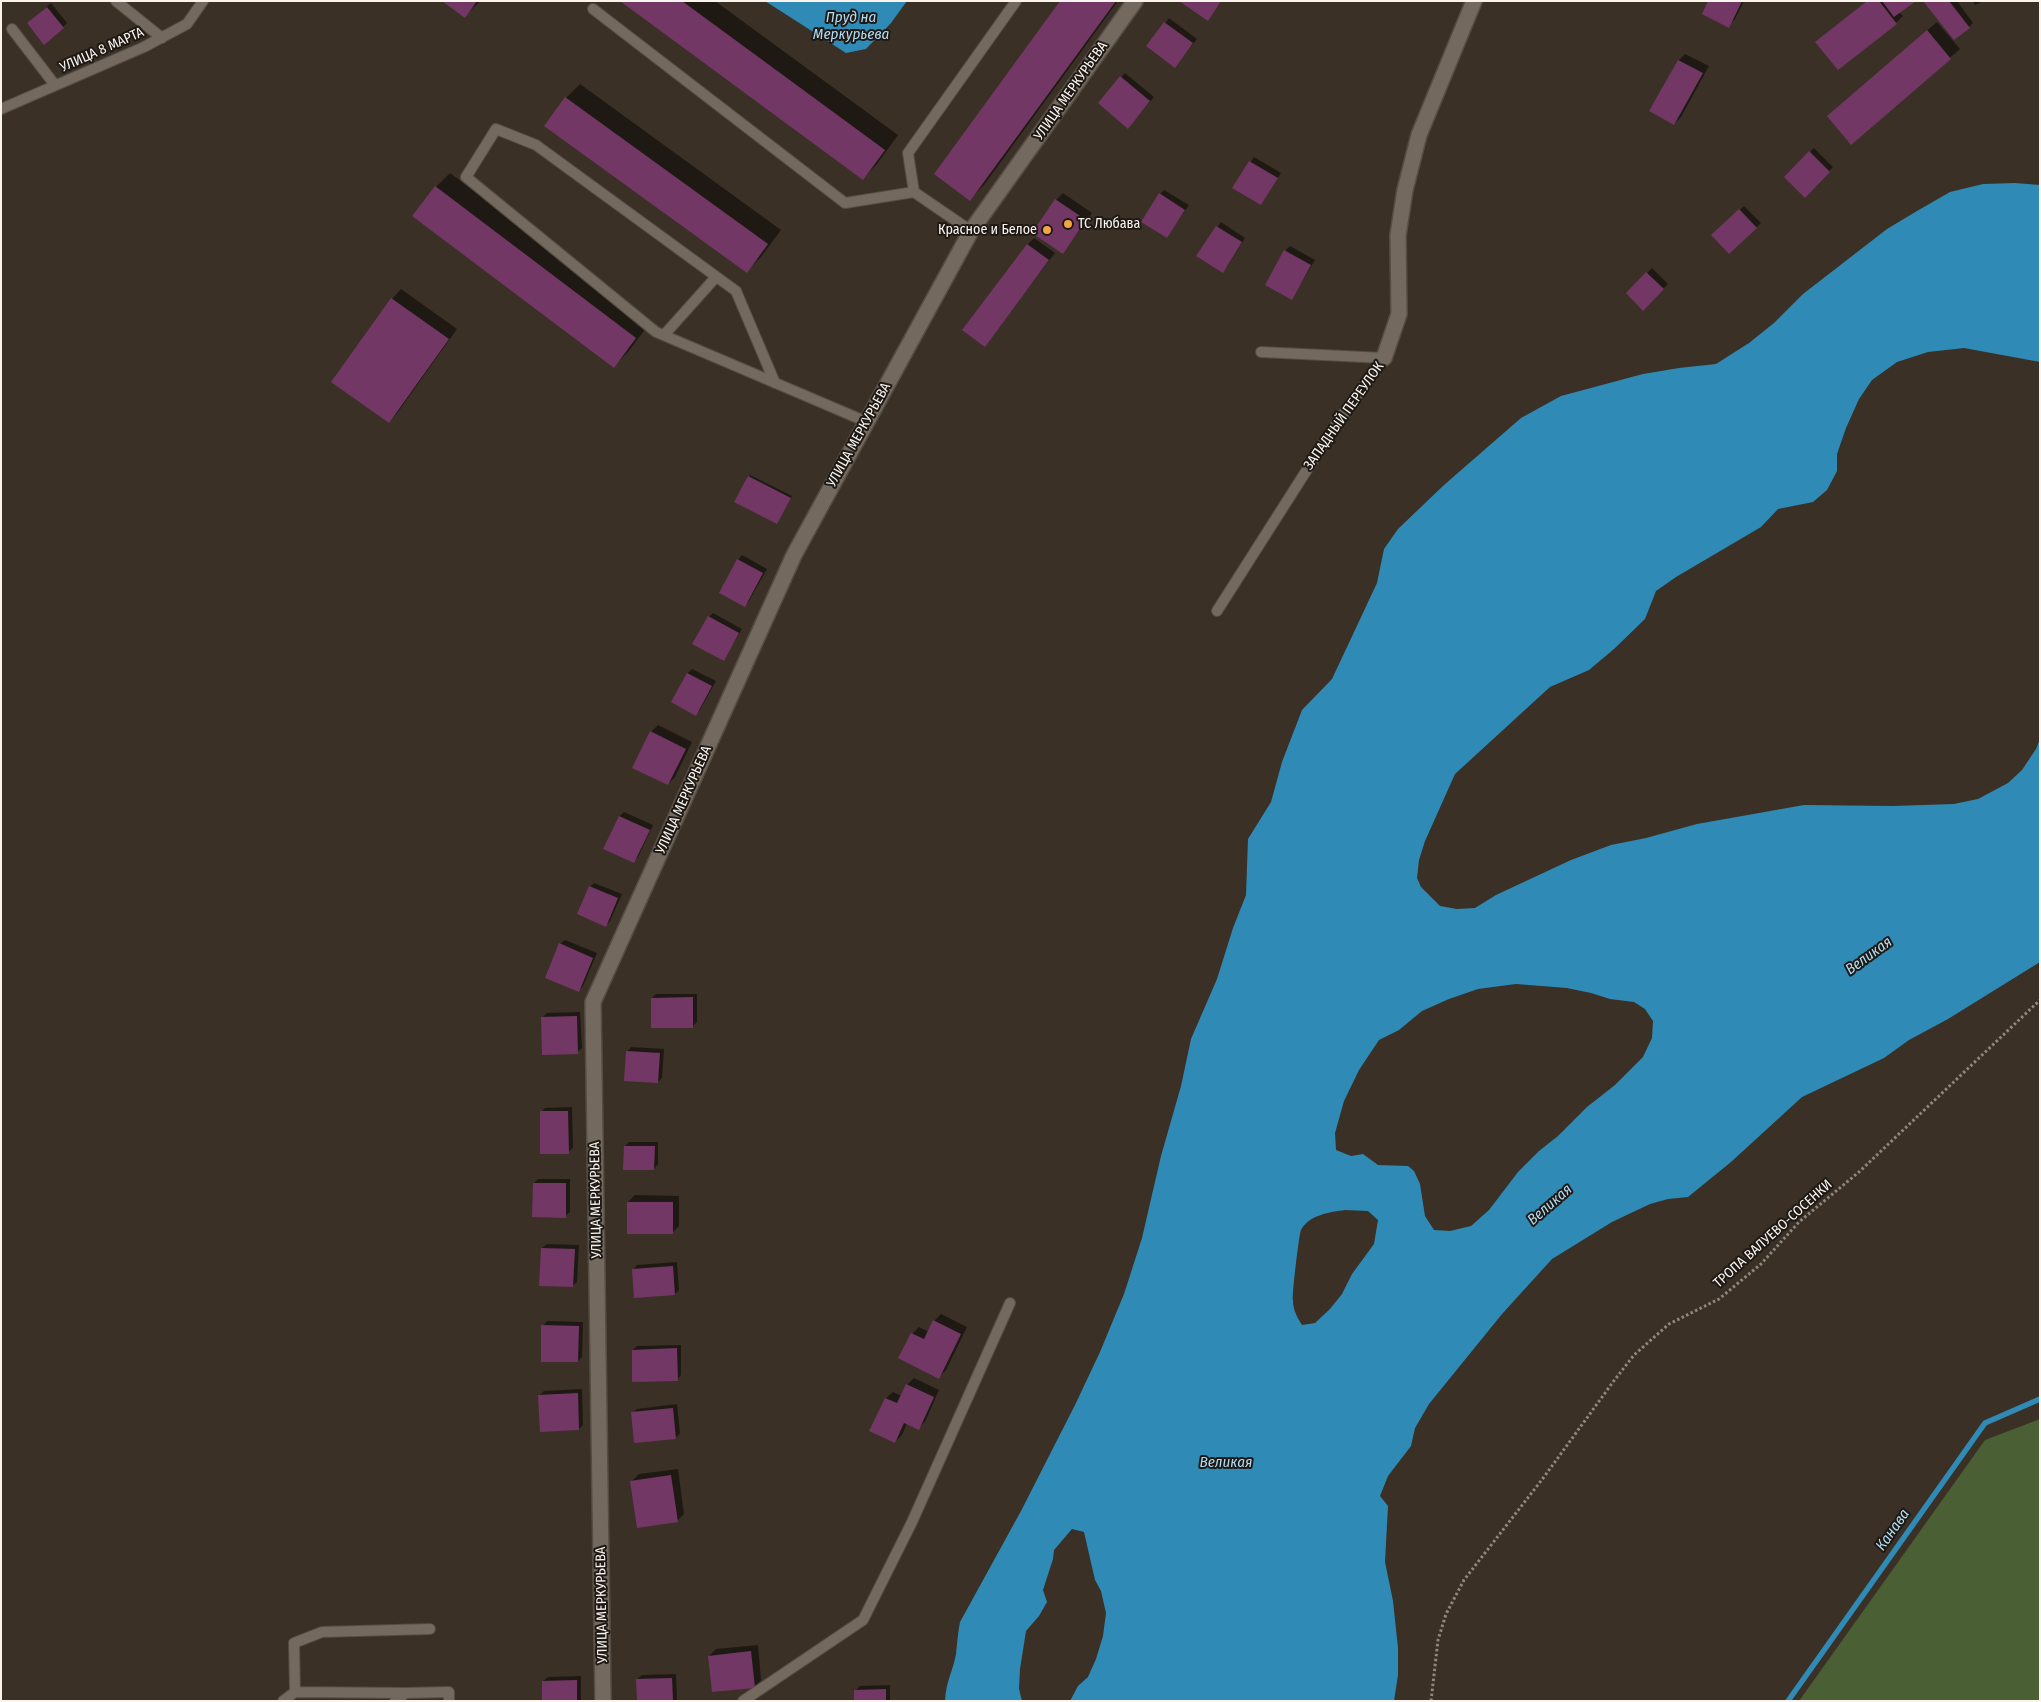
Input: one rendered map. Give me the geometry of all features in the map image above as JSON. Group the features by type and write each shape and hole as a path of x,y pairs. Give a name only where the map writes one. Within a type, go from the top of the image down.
{"street":[{"name":"УЛИЦА МЕРКУРЬЕВА","path":"603,1701 593,1002 794,555 972,232 1135,1"},
{"name":"ЗАПАДНЫЙ ПЕРЕУЛОК","path":"1384,358 1400,314 1398,235 1404,190 1419,135 1474,1"}],"lane":[{"path":"116,1 162,38"},
{"name":"УЛИЦА 8 МАРТА","path":"1,109 162,38 187,24 203,1"},
{"path":"914,192 908,153 1016,1"},
{"path":"594,9 845,203 914,192 972,232"},
{"path":"12,29 55,85"},
{"path":"775,383 736,291 536,145 496,129 466,177 656,332 664,335 775,383 867,422"},
{"path":"664,335 716,277"},
{"path":"1261,352 1384,358"},
{"name":"ЗАПАДНЫЙ ПЕРЕУЛОК","path":"1217,611 1338,421 1384,358"},
{"path":"743,1701 862,1620 912,1522 1010,1303"},
{"path":"295,1692 294,1644 322,1632 430,1629"},
{"path":"283,1701 295,1692 449,1692 449,1701"},
{"path":"394,1701 406,1693"}],"path":[{"name":"ТРОПА ВАЛУЕВО-СОСЕНКИ","path":"1432,1701 1438,1640 1446,1614 1464,1580 1544,1478 1634,1356 1669,1324 1719,1299 1761,1264 1799,1222 1866,1166 2040,1000"}],"green space":[{"path":"2040,1419 2040,1701 1799,1701 1985,1440"}],"water":[{"name":"Пруд на Меркурьева","path":"765,1 907,1 891,23 866,49 846,53"},
{"name":"Великая","path":"2015,183 2040,185 2040,362 1964,348 1928,352 1897,362 1872,380 1859,399 1846,428 1837,454 1837,471 1827,490 1813,502 1778,509 1761,527 1676,577 1656,591 1645,619 1614,649 1589,670 1550,687 1455,774 1425,841 1419,860 1417,878 1421,887 1440,906 1457,909 1475,908 1496,895 1571,860 1611,845 1646,838 1697,824 1804,805 1892,806 1954,804 1978,799 2008,783 2022,770 2036,749 2040,739 2040,962 1948,1019 1909,1040 1884,1058 1802,1097 1731,1162 1688,1197 1668,1199 1650,1204 1612,1222 1552,1259 1502,1314 1429,1404 1415,1428 1411,1446 1388,1476 1380,1496 1388,1506 1385,1562 1393,1601 1398,1648 1398,1675 1394,1701 1070,1701 1078,1686 1088,1677 1096,1659 1103,1636 1106,1613 1101,1591 1095,1580 1084,1532 1072,1529 1054,1550 1043,1590 1047,1602 1039,1616 1026,1631 1020,1669 1019,1689 1022,1701 945,1701 956,1654 960,1622 1021,1511 1075,1405 1124,1294 1142,1238 1161,1156 1181,1086 1191,1039 1217,979 1233,928 1246,895 1248,839 1271,802 1282,762 1302,710 1332,679 1377,583 1384,549 1398,529 1444,485 1521,418 1561,396 1643,374 1716,364 1749,343 1774,323 1803,294 1887,229 1950,192 1983,184","holes":["1516,984 1567,988 1610,999 1634,1002 1645,1009 1653,1021 1652,1038 1643,1057 1615,1085 1587,1107 1558,1136 1539,1151 1518,1172 1489,1210 1471,1226 1450,1231 1434,1230 1425,1216 1420,1184 1414,1171 1408,1166 1378,1165 1363,1154 1351,1156 1336,1150 1335,1133 1344,1101 1359,1070 1379,1040 1399,1030 1422,1011 1449,999 1478,989","1345,1210 1368,1211 1378,1220 1374,1244 1352,1274 1342,1294 1330,1309 1315,1323 1302,1325 1296,1313 1293,1300 1301,1230 1314,1218 1327,1213"]}],"building":[{"path":"442,1 477,1 465,18"},
{"path":"620,1 682,1 885,150 863,180"},
{"path":"1060,1 1116,1 970,201 934,174"},
{"path":"1179,1 1221,1 1208,21"},
{"path":"1708,1 1742,1 1729,28 1702,14"},
{"path":"1867,1 1879,1 1897,24 1838,70 1815,42"},
{"path":"1882,1 1916,1 1894,17"},
{"path":"1923,1 1949,1 1970,28 1954,40"},
{"path":"47,7 64,28 44,45 27,23"},
{"path":"1164,22 1193,43 1175,68 1146,46"},
{"path":"1927,30 1951,59 1851,145 1827,116"},
{"path":"1678,60 1703,73 1674,125 1649,111"},
{"path":"1120,76 1150,101 1128,129 1098,103"},
{"path":"565,97 768,244 747,273 544,126"},
{"path":"1809,151 1830,172 1805,198 1784,177"},
{"path":"1249,161 1278,178 1261,205 1232,188"},
{"path":"435,186 636,338 614,368 412,216"},
{"path":"1159,193 1185,210 1167,238 1141,222"},
{"path":"1055,199 1086,220 1063,254 1032,233"},
{"path":"1739,209 1757,228 1729,254 1711,235"},
{"path":"1216,226 1242,242 1223,273 1196,256"},
{"path":"1027,244 1049,260 985,347 962,330"},
{"path":"1284,250 1311,265 1292,300 1265,285"},
{"path":"1646,272 1664,289 1643,311 1626,293"},
{"path":"391,298 449,339 389,423 331,382"},
{"path":"748,476 791,498 777,524 734,502"},
{"path":"737,559 763,573 745,607 719,593"},
{"path":"708,616 739,633 724,661 692,644"},
{"path":"687,673 712,686 696,716 671,702"},
{"path":"650,731 686,749 668,785 632,768"},
{"path":"619,816 650,830 634,863 603,849"},
{"path":"589,886 618,898 606,927 577,914"},
{"path":"559,943 593,958 579,992 545,978"},
{"path":"693,997 693,1028 651,1028 651,998"},
{"path":"577,1016 578,1054 542,1055 541,1017"},
{"path":"626,1051 660,1053 658,1083 624,1081"},
{"path":"540,1111 568,1111 569,1154 540,1154"},
{"path":"624,1146 655,1146 654,1170 623,1170"},
{"path":"533,1183 566,1183 566,1218 532,1217"},
{"path":"627,1202 673,1202 673,1234 627,1234"},
{"path":"541,1248 575,1249 573,1287 539,1286"},
{"path":"673,1266 675,1295 634,1298 632,1269"},
{"path":"933,1320 961,1334 939,1379 898,1358 911,1333 924,1339"},
{"path":"541,1325 579,1326 578,1362 541,1362"},
{"path":"677,1348 678,1381 632,1382 632,1350"},
{"path":"906,1384 934,1397 919,1430 904,1423 895,1443 869,1431 885,1398 897,1403"},
{"path":"578,1393 579,1430 540,1432 538,1395"},
{"path":"673,1408 676,1439 634,1443 631,1412"},
{"path":"671,1475 678,1522 637,1528 630,1481"},
{"path":"751,1651 755,1688 712,1692 708,1656"},
{"path":"672,1678 673,1701 637,1701 636,1679"},
{"path":"577,1680 577,1701 542,1701 542,1681"},
{"path":"886,1689 886,1701 854,1701 854,1690"}],"waterway":[{"name":"Канава","path":"1788,1701 1985,1423 2040,1399"}],"place":[{"name":"ТС Любава","path":"1068,224"},
{"name":"Красное и Белое","path":"1047,230"}]}
